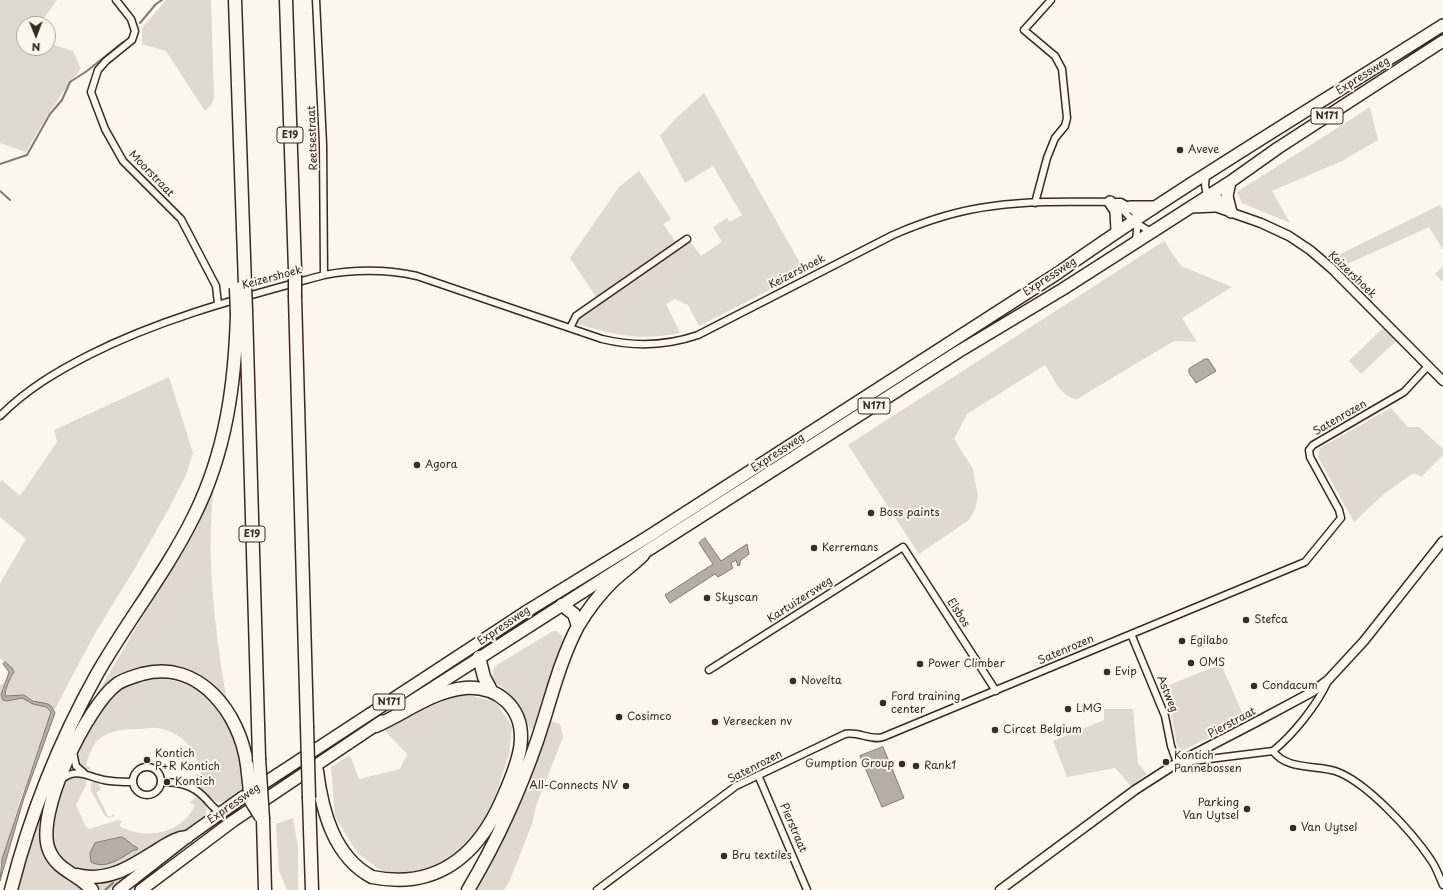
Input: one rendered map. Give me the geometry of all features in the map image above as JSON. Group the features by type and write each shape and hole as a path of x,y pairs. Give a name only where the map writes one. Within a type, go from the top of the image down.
{"highway":[{"name":"E19","path":"235,0 245,265 241,287 241,312 265,890"},
{"name":"E19","path":"286,0 312,890"},
{"name":"Expressweg","path":"141,890 233,821 479,657 643,555 958,352 1190,207 1206,185 1269,133 1336,94 1443,25"},
{"name":"Expressweg","path":"119,890 221,812 542,601 646,538 1058,273 1117,231 1136,221 1155,207 1206,185 1230,182 1278,148 1443,41"},
{"path":"1229,212 1227,196 1230,182"},
{"path":"1110,202 1116,211 1118,218 1117,231"},
{"path":"1190,207 1215,206"},
{"path":"1130,208 1155,207"},
{"path":"11,890 37,806 76,715 112,650 186,530 208,485 218,457 228,417 241,312"},
{"path":"468,890 491,849 516,796 536,743 565,655 578,626 612,582 635,564 643,555"},
{"path":"542,601 562,606 574,614 578,626"},
{"path":"481,642 479,657 484,677 492,692"},
{"path":"92,890 87,884 60,867 54,859 46,841 48,809 72,749 101,698 117,684 132,677 152,672 170,672 195,680 219,699 238,731 247,765 252,802 263,825"},
{"path":"308,758 317,771 326,817 335,838 345,853 367,874 389,885 407,887 430,884 443,879 465,862 487,831 513,774 520,753 521,734 518,718 502,696 481,689 464,688 443,693 376,726"},
{"path":"221,812 233,821"},
{"path":"71,873 93,877 114,874 129,868 176,839 187,837"}],"street":[{"name":"Moorstraat","path":"116,0 131,19 135,31 132,40 106,61 98,70 91,92 96,107 105,129 123,161 181,219 216,286 218,304"},
{"name":"Reetsestraat","path":"316,0 323,124 324,275"},
{"path":"1035,203 1047,158 1055,138 1065,126 1067,118 1062,69 1055,56 1024,30 1051,0"},
{"name":"Keizershoek","path":"1206,185 1215,206 1282,232 1310,250 1331,268 1443,381"},
{"path":"1206,185 1229,212"},
{"name":"Keizershoek","path":"0,416 28,390 52,374 103,348 156,325 218,304 324,275 369,270 404,273 431,280 602,339 623,343 652,344 680,341 698,335 908,228 973,209 1035,203 1110,202 1121,202 1130,208"},
{"path":"1110,202 1121,208 1151,232"},
{"path":"1130,208 1136,221 1136,241"},
{"path":"570,328 576,316 687,239"},
{"name":"Satenrozen","path":"597,890 736,786 846,734 883,738 1298,566 1308,560 1341,518 1339,510 1310,457 1308,450 1313,445 1404,392 1428,366"},
{"name":"Pierstraat","path":"1000,890 1135,790 1177,763 1312,692 1328,680 1364,641 1443,541"},
{"name":"Kartuizersweg","path":"709,670 902,547"},
{"name":"Elsbos","path":"902,547 996,691"},
{"name":"Astweg","path":"1131,634 1165,716 1171,746 1177,763"},
{"path":"1177,763 1273,751 1283,744 1322,695 1328,680"},
{"path":"72,749 76,766 84,773 102,780 133,782"},
{"path":"1273,751 1278,757 1287,761 1336,772 1360,786 1382,804 1412,834 1432,860 1443,885"},
{"path":"147,767 158,772 162,782 159,789 154,793 147,795 138,792 133,782 138,770 147,767"},
{"path":"59,781 70,774 84,773"},
{"name":"Pierstraat","path":"758,775 807,890"},
{"path":"162,782 189,785 199,792 215,809 221,812"}],"shaded area":[{"path":"0,0 57,0 46,16 16,16 16,56 56,56 56,46 73,51 81,69 58,99 26,152 0,143"},
{"path":"166,0 211,0 214,98 211,105 205,111 166,51 142,44 142,28"},
{"path":"704,93 805,272 699,326 688,305 675,299 666,304 680,333 639,337 627,336 602,331 575,323 587,310 689,240 701,256 722,242 713,227 727,218 730,222 742,215 713,166 685,183 660,136 674,120"},
{"path":"1370,107 1378,140 1342,161 1272,191 1290,223 1242,203 1237,192"},
{"path":"639,171 671,219 663,224 676,242 597,298 570,258 619,187"},
{"path":"1440,205 1443,211 1443,250 1429,227 1341,267 1332,258"},
{"path":"1164,241 1181,266 1232,287 1182,318 1197,342 1175,341 1077,399 1066,395 1062,391 1045,365 967,414 954,439 973,469 978,497 975,509 969,520 919,554 848,445"},
{"path":"1443,266 1443,282 1435,274"},
{"path":"1383,328 1396,341 1361,374 1349,361"},
{"path":"1205,359 1208,359 1216,371 1196,383 1189,373 1189,369"},
{"path":"169,377 193,453 186,475 135,568 94,635 55,709 24,695 6,697 9,680 14,672 0,658 0,583 26,539 0,517 0,482 2,480 20,496 57,442 54,430"},
{"path":"1391,408 1408,427 1419,427 1443,449 1443,455 1421,477 1416,474 1412,474 1385,493 1354,522 1318,457 1320,448"},
{"path":"213,485 211,512 212,592 226,697 224,697 201,677 183,669 166,665 151,666 136,670 123,677 110,687 86,713 174,563"},
{"path":"705,538 721,561 747,544 749,554 740,561 740,565 738,566 736,560 731,563 733,568 718,577 715,574 670,603 665,595 713,564 699,543"},
{"path":"553,631 557,631 562,636 563,645 536,726 531,730 515,700 505,689 492,681 493,670 495,666"},
{"path":"5,662 14,672 8,684 5,696 24,695 33,701 48,704 52,707 55,713 23,801 0,881 2,859 51,712 46,707 33,704 22,698 7,701 3,700 1,695 9,672 3,664"},
{"path":"1221,664 1245,719 1182,751 1177,746 1171,713 1162,688"},
{"path":"160,678 178,682 193,688 216,706 224,717 237,746 242,763 244,788 227,800 218,802 194,785 195,775 201,774 196,758 192,750 181,738 167,730 153,728 110,733 103,736 93,747 86,766 91,768 90,770 85,770 79,763 77,754 78,746 82,737 110,699 124,687 132,683 146,679"},
{"path":"5,683 1,695 7,701 22,697 33,704 46,707 51,712 20,801 0,866 0,685"},
{"path":"464,694 496,702 512,727 509,754 486,824 437,871 413,877 384,872 357,853 335,816 331,767 350,755 359,779 400,769 407,754 385,731 422,709"},
{"path":"1104,709 1133,709 1138,763 1147,774 1131,786 1115,768 1067,777 1053,741 1104,720"},
{"path":"550,721 560,724 563,737 536,806 532,824 509,882 504,890 474,890"},
{"path":"883,747 904,798 882,807 860,756"},
{"path":"79,775 86,778 86,785 76,805 86,827 89,829 118,820 122,821 119,826 140,833 162,832 172,829 189,815 195,805 190,803 196,796 200,797 204,802 207,810 202,817 193,824 127,866 116,870 81,874 55,855 49,834 62,783 72,776"},
{"path":"95,781 98,783 101,790 96,792 108,816 111,817 113,814 115,816 110,818 105,816 91,791 91,783"},
{"path":"293,818 298,848 298,890 287,890 279,871 276,824"},
{"path":"38,819 39,843 48,863 58,873 85,890 18,890"},
{"path":"122,837 138,848 137,850 134,850 108,864 102,865 91,862 90,853 95,843"},
{"path":"124,877 110,890 98,890 94,883"}],"waterway":[{"path":"140,23 156,4 162,0"},
{"path":"0,164 27,155 50,114 62,100 70,82 87,71 123,42"},
{"path":"0,191 10,200"},
{"path":"105,890 113,883"}],"place":[{"name":"Aveve","path":"1180,150"},
{"name":"Agora","path":"417,465"},
{"name":"Boss paints","path":"871,513"},
{"name":"Kerremans","path":"814,548"},
{"name":"Skyscan","path":"707,598"},
{"name":"Stefca","path":"1246,620"},
{"name":"Egilabo","path":"1182,641"},
{"name":"OMS","path":"1191,663"},
{"name":"Power Climber","path":"920,664"},
{"name":"Evip","path":"1107,672"},
{"name":"Novelta","path":"793,681"},
{"name":"Condacum","path":"1254,686"},
{"name":"Ford training center","path":"883,703"},
{"name":"LMG","path":"1068,709"},
{"name":"Cosimco","path":"619,717"},
{"name":"Vereecken nv","path":"715,722"},
{"name":"Circet Belgium","path":"995,730"},
{"name":"Kontich P+R Kontich","path":"147,760"},
{"name":"Kontich Pannebossen","path":"1166,762"},
{"name":"Gumption Group","path":"902,764"},
{"name":"Rank1","path":"916,766"},
{"name":"Kontich","path":"167,782"},
{"name":"All-Connects NV","path":"626,786"},
{"name":"Parking Van Uytsel","path":"1247,809"},
{"name":"Van Uytsel","path":"1293,828"},
{"name":"Bru textiles","path":"724,856"}]}
